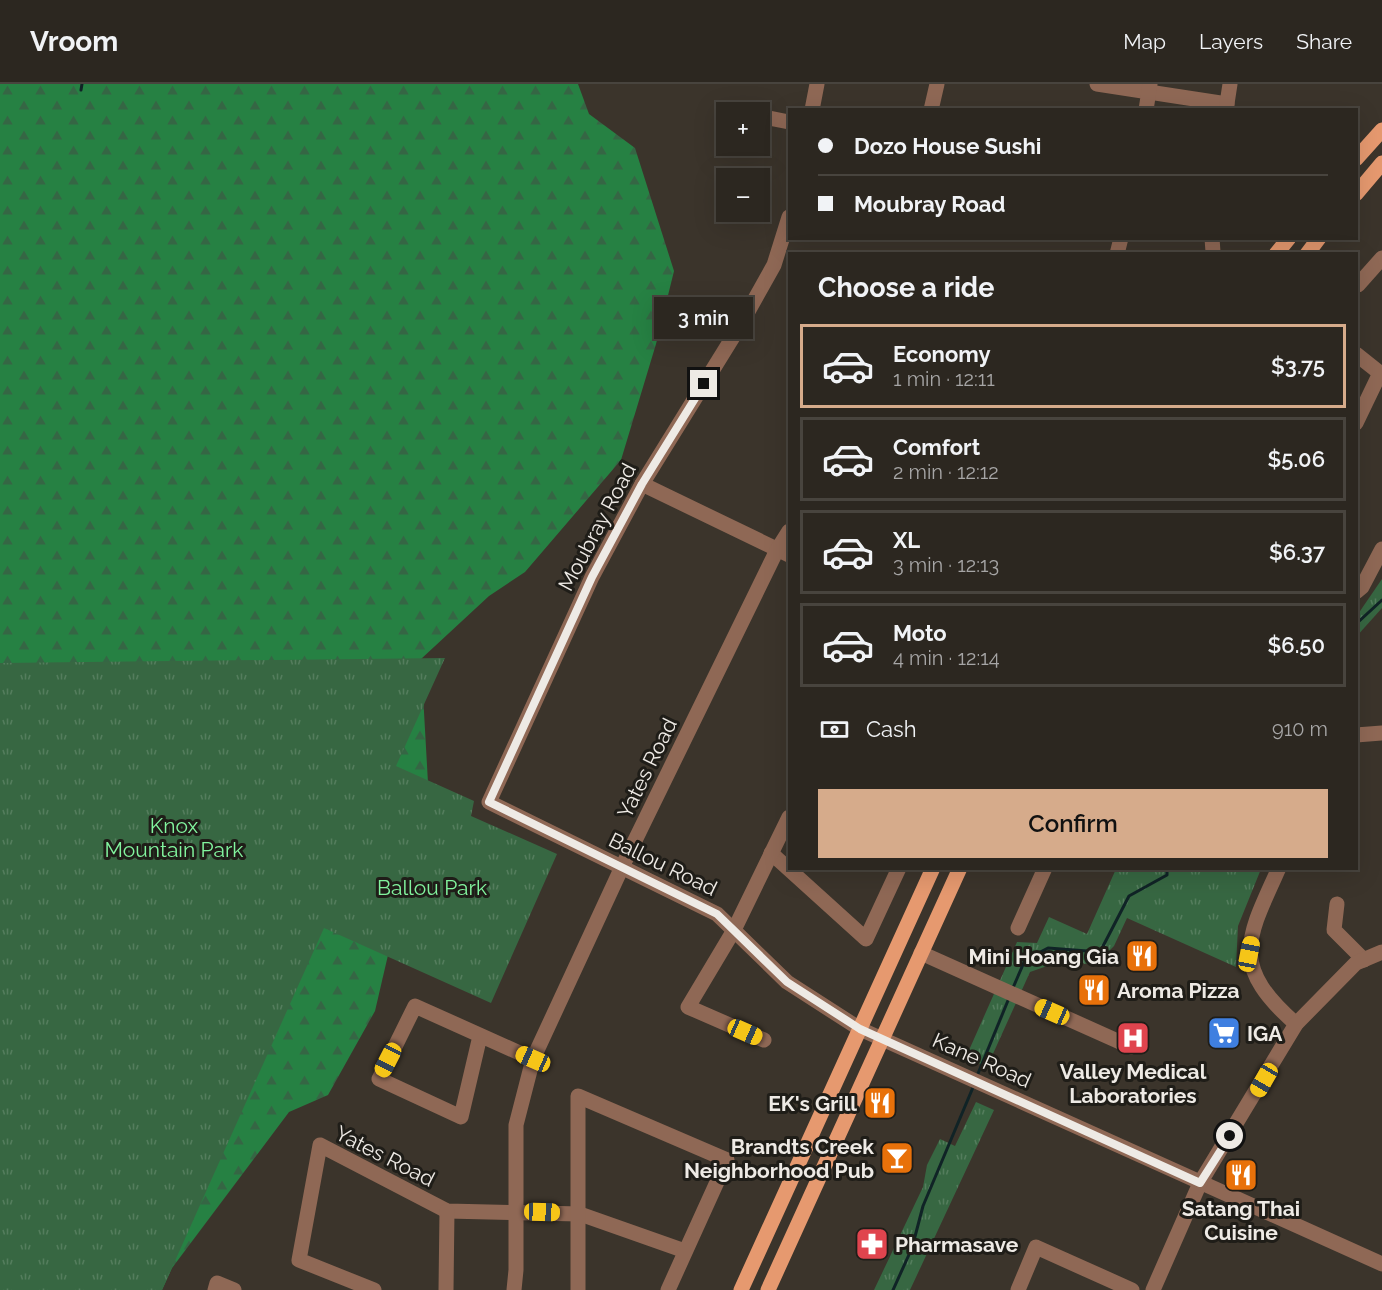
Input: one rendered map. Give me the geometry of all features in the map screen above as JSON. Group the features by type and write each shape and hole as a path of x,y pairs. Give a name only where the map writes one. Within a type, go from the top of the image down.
{"main road":[{"path":"1358,157 1382,130"},
{"path":"1358,192 1382,164"},
{"path":"1308,252 1317,240"},
{"path":"741,1290 932,870"},
{"path":"768,1290 959,870"}],"street":[{"path":"812,108 817,84"},
{"path":"931,108 937,84"},
{"path":"1097,84 1150,88 1226,106 1230,84"},
{"path":"1146,108 1150,88"},
{"path":"770,118 788,122"},
{"name":"Moubray Road","path":"489,802 592,577 642,484 741,324 774,265 788,220"},
{"path":"1358,285 1381,260"},
{"path":"1358,355 1381,372 1358,419"},
{"path":"642,484 783,552"},
{"name":"Yates Road","path":"514,1290 516,1125 533,1059 622,867 783,552 788,534"},
{"path":"1358,590 1382,549"},
{"path":"1358,735 1382,733"},
{"name":"Ballou Road","path":"489,802 717,914 787,982 860,1029"},
{"path":"764,1040 688,1007 734,930 788,819"},
{"path":"771,853 788,868"},
{"path":"790,870 866,939 898,870"},
{"path":"1018,928 1044,870"},
{"path":"1278,870 1255,921 1249,954 1260,987 1296,1024"},
{"path":"1337,904 1334,930 1364,960"},
{"path":"1153,1290 1200,1183 1296,1024 1356,963 1382,952"},
{"path":"921,953 1131,1047"},
{"path":"480,1036 461,1117 379,1078 415,1006 533,1059"},
{"name":"Kane Road","path":"860,1029 1382,1264"},
{"path":"578,1290 580,1214 578,1095 727,1160 668,1290"},
{"name":"Yates Road","path":"374,1290 299,1260 320,1145 447,1212 516,1212"},
{"name":"Yates Road","path":"446,1290 447,1212"},
{"path":"516,1212 580,1214 685,1251"},
{"path":"1018,1290 1036,1247 1132,1290"},
{"path":"215,1290 217,1283 234,1290"}],"green space":[{"path":"0,84 578,84 589,114 635,148 674,271 656,344 621,460 525,572 489,596 421,659 428,783 375,1011 328,1095 289,1112 172,1268 162,1290 0,1290"},
{"path":"1382,579 1382,608 1358,635 1358,614"},
{"name":"Knox Mountain Park","path":"445,658 396,766 474,801 471,816 557,854 491,1003 324,928 162,1290 0,1290 0,663"},
{"path":"1116,870 1261,870 1238,926 1236,967 1127,918 1114,946 1101,959 1085,964 1070,958 1030,972 987,1067 966,1057 1017,942 1037,943 1049,917 1087,934"},
{"path":"976,1102 994,1110 910,1290 874,1290 923,1187 927,1165 940,1139 955,1146"}],"waterway":[{"path":"81,90 82,84"},
{"path":"1358,622 1382,600"},
{"path":"1012,990 1025,960 1048,948 1100,952 1129,896 1167,875 1167,870"},
{"path":"977,1076 1009,998"},
{"path":"893,1290 912,1248 923,1206 974,1085"}],"place":[{"name":"Mini Hoang Gia","path":"1142,956"},
{"name":"Aroma Pizza","path":"1094,990"},
{"name":"IGA","path":"1224,1033"},
{"name":"Valley Medical Laboratories","path":"1133,1038"},
{"name":"EK's Grill","path":"880,1103"},
{"name":"Brandts Creek Neighborhood Pub","path":"897,1158"},
{"name":"Satang Thai Cuisine","path":"1241,1175"},
{"name":"Pharmasave","path":"872,1244"}],"route":[{"path":"704,384 642,484 592,577 489,802 717,914 787,982 860,1029 1090,1131 1200,1183 1230,1136"}],"park label":[{"name":"Ballou Park","path":"432,887"}]}
